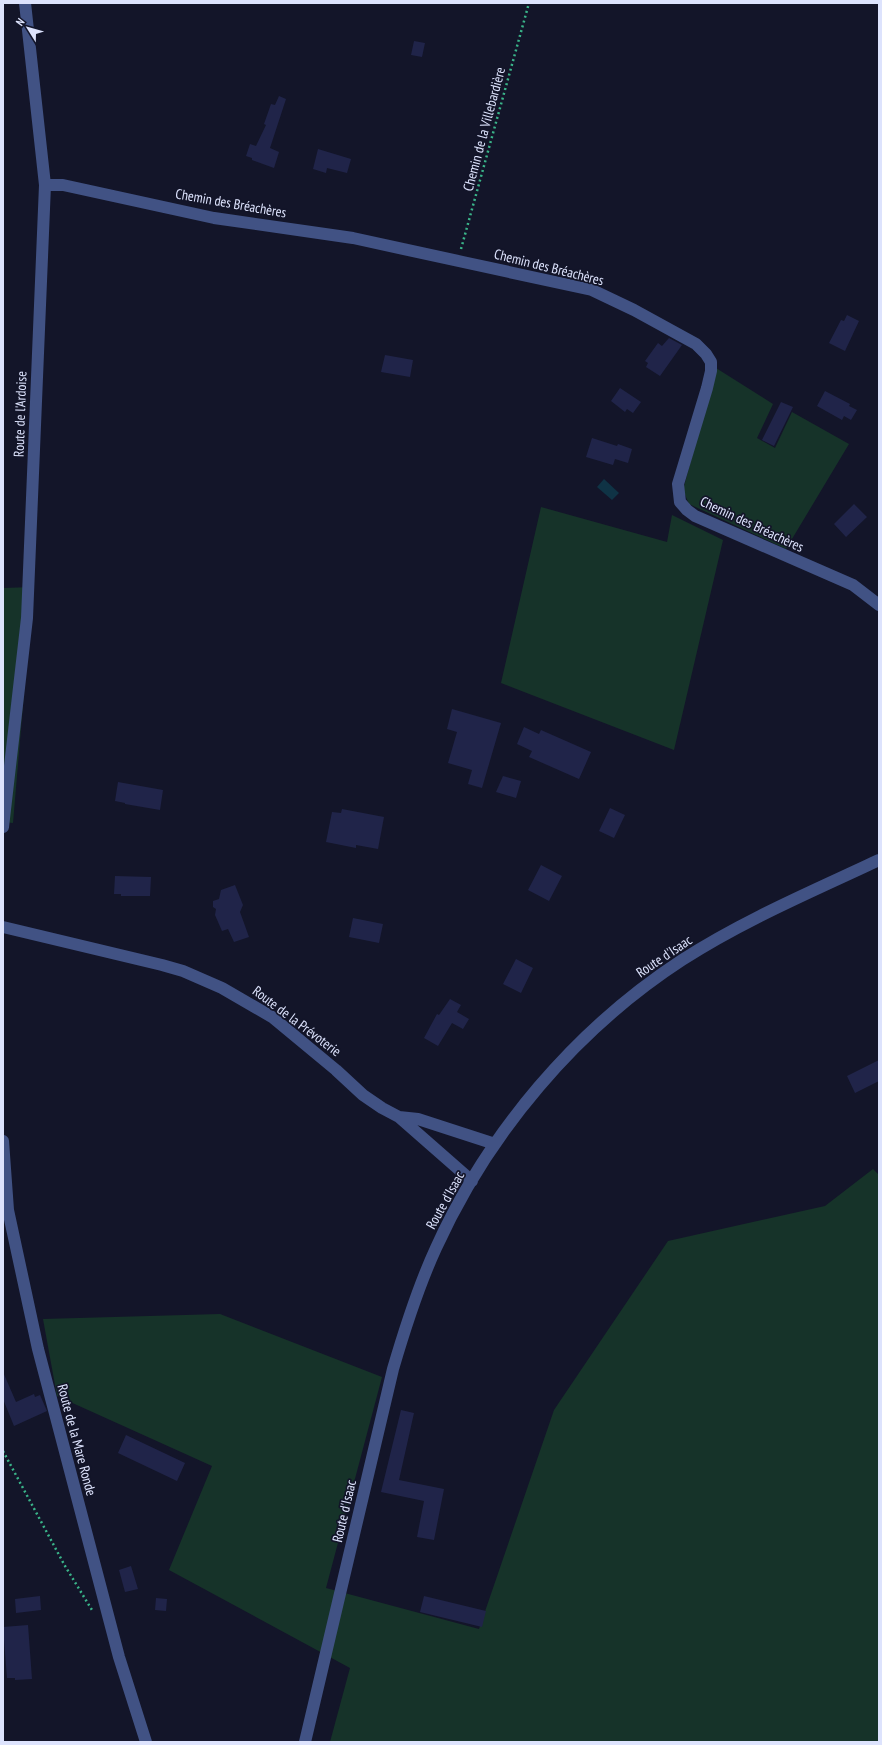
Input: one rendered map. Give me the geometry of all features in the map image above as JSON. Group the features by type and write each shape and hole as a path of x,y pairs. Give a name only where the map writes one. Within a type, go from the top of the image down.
{"street":[{"name":"Route de l'Ardoise","path":"3,827 27,618 45,185 25,3"},
{"name":"Chemin des Bréachères","path":"45,185 63,185 214,218 353,238 458,260 592,290 634,310 696,344 706,354 711,362 711,371 678,484 680,502 686,510 695,516 853,585 879,605"},
{"name":"Route d'Isaac","path":"305,1742 406,1324 436,1248 472,1181 495,1144 515,1117 556,1068 602,1022 643,987 682,960 721,937 879,860"},
{"name":"Route de la Prévoterie","path":"3,927 162,965 183,971 222,988 272,1017 336,1070 363,1095 399,1117 472,1181"},
{"name":"Route de la Prévoterie","path":"399,1117 418,1119 495,1144"},
{"name":"Route de la Mare Ronde","path":"3,1141 8,1210 38,1349 119,1657 146,1742"}],"path":[{"name":"Chemin de la Villebardière","path":"458,260 529,3"},
{"path":"3,1451 65,1566 93,1612"}],"green space":[{"path":"716,368 773,404 757,438 775,448 792,412 849,444 786,549 689,504 683,490"},
{"path":"541,507 667,542 672,515 723,540 674,750 501,683"},
{"path":"33,587 13,823 3,822 3,588"},
{"path":"873,1169 879,1175 879,1742 330,1742 350,1668 169,1570 212,1466 57,1396 43,1319 220,1314 382,1377 326,1588 479,1629 554,1410 668,1241 825,1206"}],"water":[{"path":"604,479 619,493 612,500 597,487"}],"building":[{"path":"414,41 425,43 422,57 411,55"},
{"path":"279,96 286,99 270,148 279,152 274,168 252,160 252,158 246,156 250,144 256,146 266,125 264,124 271,104 275,105"},
{"path":"318,149 351,159 347,173 327,168 326,173 313,169"},
{"path":"847,315 859,321 845,351 829,343 841,320 844,321"},
{"path":"669,338 682,345 660,376 646,367 648,363 645,361 658,343 662,346"},
{"path":"385,355 413,360 410,377 381,372"},
{"path":"620,388 641,402 633,413 627,409 625,412 611,401"},
{"path":"825,391 850,404 849,406 857,410 851,420 844,416 842,420 817,406"},
{"path":"781,402 793,407 774,446 762,440"},
{"path":"592,438 632,449 628,463 615,459 613,465 586,457"},
{"path":"854,504 867,517 846,537 834,524"},
{"path":"452,709 501,723 482,788 468,784 472,770 448,763 457,732 447,729"},
{"path":"524,727 539,734 541,730 591,752 579,779 529,757 532,751 517,744"},
{"path":"503,776 521,781 516,798 496,792"},
{"path":"118,782 163,790 160,810 115,801"},
{"path":"610,808 625,815 614,838 599,831"},
{"path":"342,809 384,817 378,849 356,845 356,848 326,842 332,812 341,813"},
{"path":"541,865 562,876 549,901 528,890"},
{"path":"115,876 151,877 150,896 121,896 121,894 114,894"},
{"path":"235,885 243,905 240,912 249,937 234,942 228,929 222,931 215,915 216,909 213,907 213,901 219,899 221,890"},
{"path":"353,918 383,924 379,943 349,937"},
{"path":"516,959 533,968 521,993 503,984"},
{"path":"450,999 461,1005 457,1012 469,1019 463,1029 452,1023 438,1046 424,1038 437,1014 439,1015"},
{"path":"879,1060 879,1081 855,1093 847,1076"},
{"path":"3,1372 16,1402 34,1394 35,1397 40,1395 47,1411 14,1426 3,1399"},
{"path":"401,1410 414,1413 399,1480 444,1489 434,1540 417,1537 424,1501 381,1492"},
{"path":"126,1435 185,1463 177,1481 118,1453"},
{"path":"131,1566 138,1589 125,1592 119,1570"},
{"path":"40,1596 41,1610 16,1613 15,1599"},
{"path":"424,1596 486,1611 482,1627 420,1612"},
{"path":"156,1598 167,1599 166,1611 155,1610"},
{"path":"28,1625 32,1679 15,1680 15,1678 7,1678 3,1627"}]}
